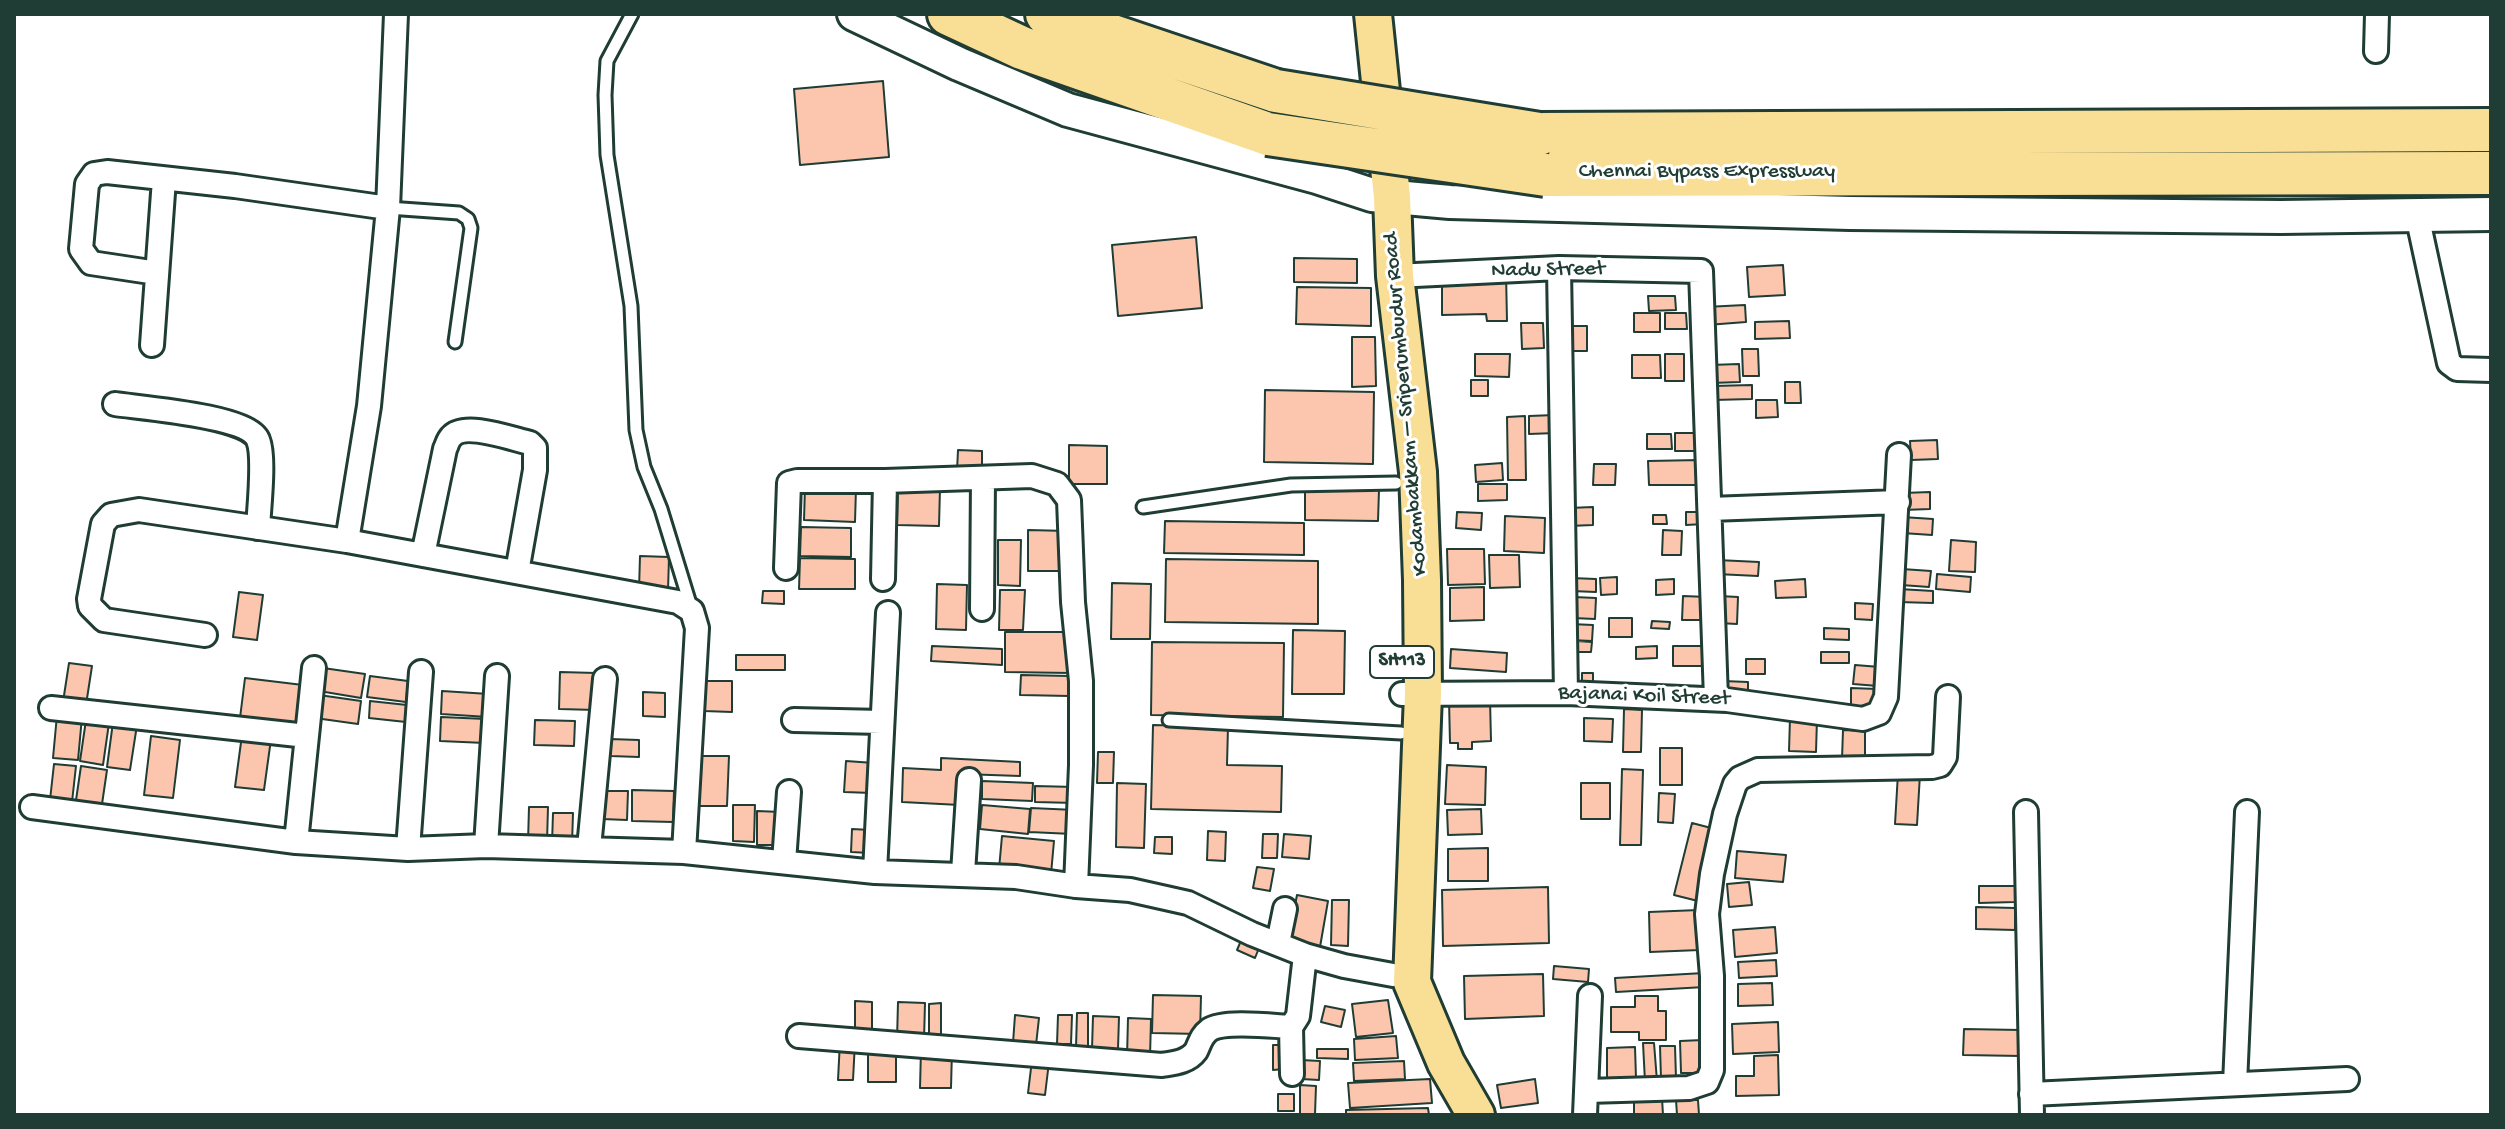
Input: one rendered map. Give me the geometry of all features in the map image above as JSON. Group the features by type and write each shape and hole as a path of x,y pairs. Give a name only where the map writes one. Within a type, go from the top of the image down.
{"highway":[{"name":"Chennai Bypass Expressway","path":"949,14 1022,48 1268,134 1546,175 2491,173"},
{"name":"Chennai Bypass Expressway","path":"1047,14 1276,91 1539,134 2491,130"}],"main road":[{"name":"Kodambakkam – Sriperumbudur Road","path":"1354,14 1395,276 1418,472 1412,982 1446,1063 1476,1115"},
{"name":"Kodambakkam – Sriperumbudur Road","path":"1373,14 1396,483 1413,694 1401,733 1393,975 1431,1070 1457,1115"}],"street":[{"path":"347,541 369,406 388,208 396,14"},
{"path":"854,14 959,64 1068,110 1382,196 1450,202 1850,213 2281,217 2491,214"},
{"path":"2376,51 2377,14"},
{"path":"157,273 91,263 81,249 87,184 94,174 107,172 235,186 388,208"},
{"path":"152,345 164,179"},
{"path":"2417,215 2449,363 2457,369 2491,370"},
{"path":"1559,268 1566,693"},
{"name":"Nadu Street","path":"1395,276 1559,268 1701,271 1710,509"},
{"path":"115,404 231,421 250,428 258,437 261,450 258,528"},
{"path":"423,555 445,449 452,435 463,430 480,431 530,443 535,448 535,470 517,572"},
{"path":"1716,699 1710,509 1898,502 1899,455"},
{"path":"786,568 789,483 1032,476 1057,484 1069,500 1073,602 1081,681 1076,886"},
{"path":"982,609 983,478"},
{"path":"883,579 885,481"},
{"name":"Bajanai Koil Street","path":"1413,694 1566,693 1716,699 1863,719 1879,713 1886,697 1898,502"},
{"path":"205,635 104,620 97,614 89,599 103,524 111,515 139,510 347,541 678,602 692,611 697,628 684,852"},
{"path":"875,872 888,613"},
{"path":"296,842 314,668"},
{"path":"408,849 421,672"},
{"path":"486,846 497,676"},
{"path":"589,848 605,679"},
{"path":"1587,1091 1689,1088 1707,1082 1712,1070 1712,976 1707,914 1725,814 1740,778 1758,770 1940,765 1945,757 1948,697"},
{"path":"51,708 307,736"},
{"path":"794,720 882,722"},
{"path":"963,873 969,780"},
{"path":"784,862 789,792"},
{"path":"32,807 296,842 408,849 486,846 684,852 875,872 963,873 1130,890 1188,903 1305,955 1393,975"},
{"path":"2026,812 2032,1104 2235,1084 2347,1079"},
{"path":"2235,1084 2247,812"},
{"path":"1278,943 1285,909"},
{"path":"1292,1074 1291,1027 1298,1016 1305,955"},
{"path":"1585,1115 1590,996"},
{"path":"799,1036 1162,1065 1182,1061 1195,1053 1200,1039 1211,1028 1224,1025 1291,1027"}],"lane":[{"path":"632,14 607,61 607,155 631,306 636,430 644,467 661,509 692,611"},
{"path":"388,208 459,213 468,219 471,228 455,342"},
{"path":"1143,507 1291,485 1396,483"},
{"path":"1169,720 1401,733"}],"building":[{"path":"883,81 889,157 800,165 794,89"},
{"path":"1196,237 1202,308 1118,316 1112,245"},
{"path":"1294,258 1357,259 1357,283 1294,282"},
{"path":"1783,265 1785,295 1749,297 1747,267"},
{"path":"1506,273 1507,321 1487,321 1486,314 1442,315 1442,281"},
{"path":"1297,287 1371,288 1371,326 1296,324"},
{"path":"1648,296 1675,296 1676,310 1649,311"},
{"path":"1745,305 1746,322 1707,325 1705,307"},
{"path":"1634,313 1660,313 1660,332 1634,332"},
{"path":"1665,313 1686,313 1687,329 1665,329"},
{"path":"1789,321 1790,338 1755,339 1755,322"},
{"path":"1521,323 1543,323 1544,348 1522,349"},
{"path":"1563,326 1587,326 1587,351 1563,351"},
{"path":"1352,337 1375,337 1376,386 1352,387"},
{"path":"1742,349 1758,349 1759,376 1743,376"},
{"path":"1475,354 1510,354 1509,377 1475,376"},
{"path":"1665,354 1684,354 1684,381 1665,381"},
{"path":"1632,355 1660,355 1661,378 1632,378"},
{"path":"1739,364 1740,382 1711,383 1710,365"},
{"path":"1471,380 1488,380 1488,396 1471,396"},
{"path":"1785,382 1800,382 1801,403 1785,403"},
{"path":"1752,385 1752,399 1713,400 1713,386"},
{"path":"1265,390 1374,392 1373,464 1264,462"},
{"path":"1756,400 1777,400 1778,417 1756,418"},
{"path":"1555,415 1556,433 1529,434 1529,416"},
{"path":"1525,416 1526,480 1508,480 1507,417"},
{"path":"1675,433 1698,433 1699,451 1675,451"},
{"path":"1647,434 1671,434 1672,449 1647,449"},
{"path":"1937,440 1938,459 1911,460 1910,441"},
{"path":"1069,445 1107,446 1107,484 1069,484"},
{"path":"958,450 982,451 982,471 957,471"},
{"path":"1700,460 1700,485 1649,485 1648,461"},
{"path":"1502,463 1503,480 1476,482 1475,465"},
{"path":"1594,464 1616,464 1615,485 1593,485"},
{"path":"1478,484 1507,484 1507,500 1478,501"},
{"path":"805,487 856,488 855,522 804,520"},
{"path":"898,487 940,488 939,526 897,525"},
{"path":"1305,490 1379,490 1378,521 1305,520"},
{"path":"1930,492 1930,509 1903,510 1903,493"},
{"path":"1593,507 1593,525 1569,526 1569,508"},
{"path":"1457,512 1482,513 1481,530 1456,528"},
{"path":"1686,512 1703,512 1704,524 1686,525"},
{"path":"1653,515 1666,515 1667,524 1653,524"},
{"path":"1505,516 1545,518 1544,553 1504,551"},
{"path":"1902,517 1933,519 1932,535 1902,533"},
{"path":"1165,521 1304,523 1304,555 1164,553"},
{"path":"801,527 851,528 851,557 800,556"},
{"path":"1028,530 1068,531 1068,571 1028,571"},
{"path":"1663,530 1682,531 1681,555 1662,555"},
{"path":"998,540 1021,540 1020,586 998,585"},
{"path":"1951,540 1976,542 1975,572 1949,571"},
{"path":"1447,549 1484,549 1485,584 1448,585"},
{"path":"1489,555 1519,555 1520,587 1490,588"},
{"path":"640,556 669,557 668,591 639,590"},
{"path":"800,558 855,559 855,589 799,589"},
{"path":"1166,559 1318,561 1318,624 1165,622"},
{"path":"1717,560 1759,562 1758,576 1716,574"},
{"path":"1902,569 1931,571 1929,587 1901,585"},
{"path":"1937,574 1971,577 1970,592 1936,589"},
{"path":"1617,577 1617,594 1601,595 1600,578"},
{"path":"1571,578 1596,579 1596,592 1571,591"},
{"path":"1674,579 1674,594 1656,595 1656,580"},
{"path":"1805,579 1806,597 1776,598 1775,581"},
{"path":"1112,583 1151,584 1150,639 1111,639"},
{"path":"937,584 967,585 966,630 936,629"},
{"path":"1484,587 1484,620 1450,621 1450,588"},
{"path":"1899,589 1933,591 1933,603 1898,602"},
{"path":"1000,590 1025,590 1023,630 999,630"},
{"path":"763,591 784,591 784,604 762,603"},
{"path":"239,592 263,595 257,640 233,637"},
{"path":"1683,596 1708,597 1708,620 1682,620"},
{"path":"1719,596 1738,597 1737,624 1718,623"},
{"path":"1574,597 1596,598 1595,619 1573,618"},
{"path":"1855,603 1873,604 1872,620 1855,619"},
{"path":"1609,618 1632,618 1632,637 1609,637"},
{"path":"1652,621 1670,622 1669,629 1651,628"},
{"path":"1571,624 1593,625 1592,641 1570,640"},
{"path":"1824,628 1849,629 1849,640 1824,639"},
{"path":"1293,630 1345,631 1344,694 1292,694"},
{"path":"1005,632 1070,632 1070,673 1005,672"},
{"path":"1577,641 1592,642 1591,652 1577,652"},
{"path":"1152,642 1284,643 1283,717 1151,715"},
{"path":"932,646 1002,649 1002,665 931,661"},
{"path":"1657,646 1657,658 1636,659 1636,647"},
{"path":"1673,646 1705,646 1705,666 1673,666"},
{"path":"1451,649 1507,653 1506,672 1450,668"},
{"path":"1821,652 1849,652 1849,663 1821,663"},
{"path":"736,655 785,655 785,670 736,670"},
{"path":"1746,659 1765,659 1765,674 1746,674"},
{"path":"69,663 92,666 86,705 63,702"},
{"path":"1855,665 1880,667 1878,686 1853,684"},
{"path":"323,668 365,674 361,698 319,691"},
{"path":"560,672 596,673 596,710 559,709"},
{"path":"1582,673 1593,673 1593,688 1582,688"},
{"path":"1021,675 1070,676 1069,696 1020,695"},
{"path":"370,676 408,681 406,702 367,697"},
{"path":"245,678 303,685 298,725 240,718"},
{"path":"705,681 732,681 732,712 704,711"},
{"path":"1723,681 1748,682 1748,696 1723,696"},
{"path":"1851,688 1877,689 1877,707 1851,706"},
{"path":"442,691 489,694 488,717 441,714"},
{"path":"643,692 665,693 665,717 643,716"},
{"path":"319,695 361,701 358,724 315,718"},
{"path":"1490,699 1491,741 1472,742 1472,749 1458,749 1458,743 1450,743 1449,700"},
{"path":"370,701 407,705 406,722 369,718"},
{"path":"1624,709 1642,710 1641,752 1623,752"},
{"path":"57,715 82,717 78,760 53,758"},
{"path":"441,717 486,719 485,743 440,741"},
{"path":"1584,718 1613,719 1612,742 1584,741"},
{"path":"1790,718 1817,719 1816,752 1789,751"},
{"path":"86,720 109,723 103,765 80,761"},
{"path":"535,720 575,721 574,746 534,745"},
{"path":"113,722 137,725 130,770 107,767"},
{"path":"1153,725 1228,727 1227,765 1282,766 1281,812 1151,809"},
{"path":"1843,730 1865,731 1865,759 1842,759"},
{"path":"242,735 271,739 264,790 235,787"},
{"path":"151,736 180,740 173,798 144,795"},
{"path":"610,739 639,740 639,757 610,756"},
{"path":"1660,748 1682,748 1682,785 1660,785"},
{"path":"1098,752 1114,752 1113,783 1097,783"},
{"path":"694,756 729,756 727,806 693,806"},
{"path":"941,758 1020,762 1020,776 962,774 960,805 902,802 903,768 941,770"},
{"path":"846,761 874,763 872,793 844,792"},
{"path":"54,764 76,766 72,802 50,800"},
{"path":"1447,765 1486,767 1485,805 1445,804"},
{"path":"81,766 107,770 101,811 75,807"},
{"path":"1622,769 1643,770 1641,845 1620,845"},
{"path":"1898,773 1920,774 1917,825 1895,824"},
{"path":"982,781 1033,783 1032,801 982,799"},
{"path":"1117,783 1146,784 1144,848 1116,847"},
{"path":"1581,783 1610,783 1610,819 1581,819"},
{"path":"1035,786 1075,787 1075,803 1035,802"},
{"path":"632,790 674,791 673,822 632,821"},
{"path":"603,791 628,791 627,820 602,819"},
{"path":"1659,793 1675,794 1673,823 1658,822"},
{"path":"733,805 755,805 754,842 733,841"},
{"path":"982,805 1030,809 1028,834 980,829"},
{"path":"529,807 548,807 547,842 528,842"},
{"path":"1031,808 1075,810 1073,834 1029,832"},
{"path":"1481,809 1482,834 1448,835 1447,810"},
{"path":"757,811 781,812 780,845 757,845"},
{"path":"553,813 573,813 572,844 552,844"},
{"path":"1692,823 1715,829 1698,901 1674,895"},
{"path":"852,829 871,830 870,853 851,852"},
{"path":"1208,831 1226,832 1225,861 1207,860"},
{"path":"1263,834 1278,834 1277,858 1262,858"},
{"path":"1284,834 1311,836 1309,859 1282,857"},
{"path":"1002,836 1054,841 1051,874 999,869"},
{"path":"1155,837 1172,837 1172,854 1154,853"},
{"path":"1488,848 1488,881 1448,881 1448,849"},
{"path":"1737,851 1786,855 1783,882 1735,878"},
{"path":"1257,867 1274,869 1270,891 1253,888"},
{"path":"1749,882 1752,905 1729,907 1727,884"},
{"path":"1979,886 2015,886 2015,902 1979,903"},
{"path":"1548,887 1549,943 1443,946 1442,890"},
{"path":"1297,895 1328,901 1320,947 1288,941"},
{"path":"1332,900 1349,900 1348,946 1331,945"},
{"path":"1976,907 2015,908 2015,930 1976,929"},
{"path":"1699,910 1700,950 1650,952 1649,912"},
{"path":"1775,927 1777,953 1735,957 1733,930"},
{"path":"1243,936 1261,943 1255,958 1237,950"},
{"path":"1776,960 1777,976 1739,978 1738,962"},
{"path":"1554,966 1589,969 1588,982 1553,979"},
{"path":"1704,973 1705,987 1616,992 1615,978"},
{"path":"1543,974 1544,1016 1465,1019 1464,976"},
{"path":"1772,983 1773,1005 1738,1006 1738,984"},
{"path":"1153,995 1201,996 1200,1034 1152,1033"},
{"path":"1635,996 1658,996 1658,1011 1666,1011 1666,1040 1639,1040 1639,1032 1611,1032 1611,1007 1635,1007"},
{"path":"1388,1000 1393,1033 1356,1037 1352,1004"},
{"path":"855,1001 872,1002 872,1036 855,1035"},
{"path":"898,1002 925,1003 924,1040 897,1040"},
{"path":"941,1003 941,1039 929,1039 929,1004"},
{"path":"1325,1006 1345,1010 1341,1027 1321,1022"},
{"path":"1077,1013 1088,1013 1088,1048 1076,1047"},
{"path":"1015,1015 1039,1018 1036,1045 1013,1043"},
{"path":"1058,1015 1072,1015 1071,1044 1057,1044"},
{"path":"1093,1016 1119,1017 1118,1049 1092,1049"},
{"path":"1128,1018 1151,1019 1150,1057 1127,1057"},
{"path":"1778,1022 1779,1052 1733,1054 1732,1024"},
{"path":"1964,1029 2021,1030 2021,1056 1963,1055"},
{"path":"1396,1036 1398,1058 1355,1060 1354,1039"},
{"path":"1703,1040 1704,1073 1681,1073 1680,1041"},
{"path":"840,1041 855,1042 853,1080 838,1080"},
{"path":"1643,1043 1654,1043 1657,1081 1645,1082"},
{"path":"1273,1045 1284,1045 1284,1069 1273,1070"},
{"path":"868,1046 896,1046 896,1082 868,1082"},
{"path":"1660,1046 1675,1046 1676,1078 1661,1079"},
{"path":"1635,1047 1636,1078 1607,1078 1607,1048"},
{"path":"921,1049 952,1050 951,1088 920,1088"},
{"path":"1317,1049 1348,1049 1348,1059 1317,1058"},
{"path":"1778,1055 1779,1095 1736,1096 1736,1076 1754,1076 1754,1056"},
{"path":"1032,1060 1049,1062 1045,1095 1028,1093"},
{"path":"1301,1060 1320,1061 1319,1080 1301,1079"},
{"path":"1404,1061 1405,1079 1354,1081 1353,1063"},
{"path":"1430,1079 1432,1103 1350,1108 1348,1083"},
{"path":"1535,1079 1538,1103 1501,1108 1497,1085"},
{"path":"1300,1085 1316,1086 1315,1114 1300,1114"},
{"path":"1278,1094 1294,1094 1294,1111 1278,1111"},
{"path":"1662,1098 1663,1115 1634,1115 1634,1099"},
{"path":"1676,1100 1698,1100 1699,1115 1677,1115"},
{"path":"1428,1108 1429,1115 1346,1115 1346,1110"}]}
